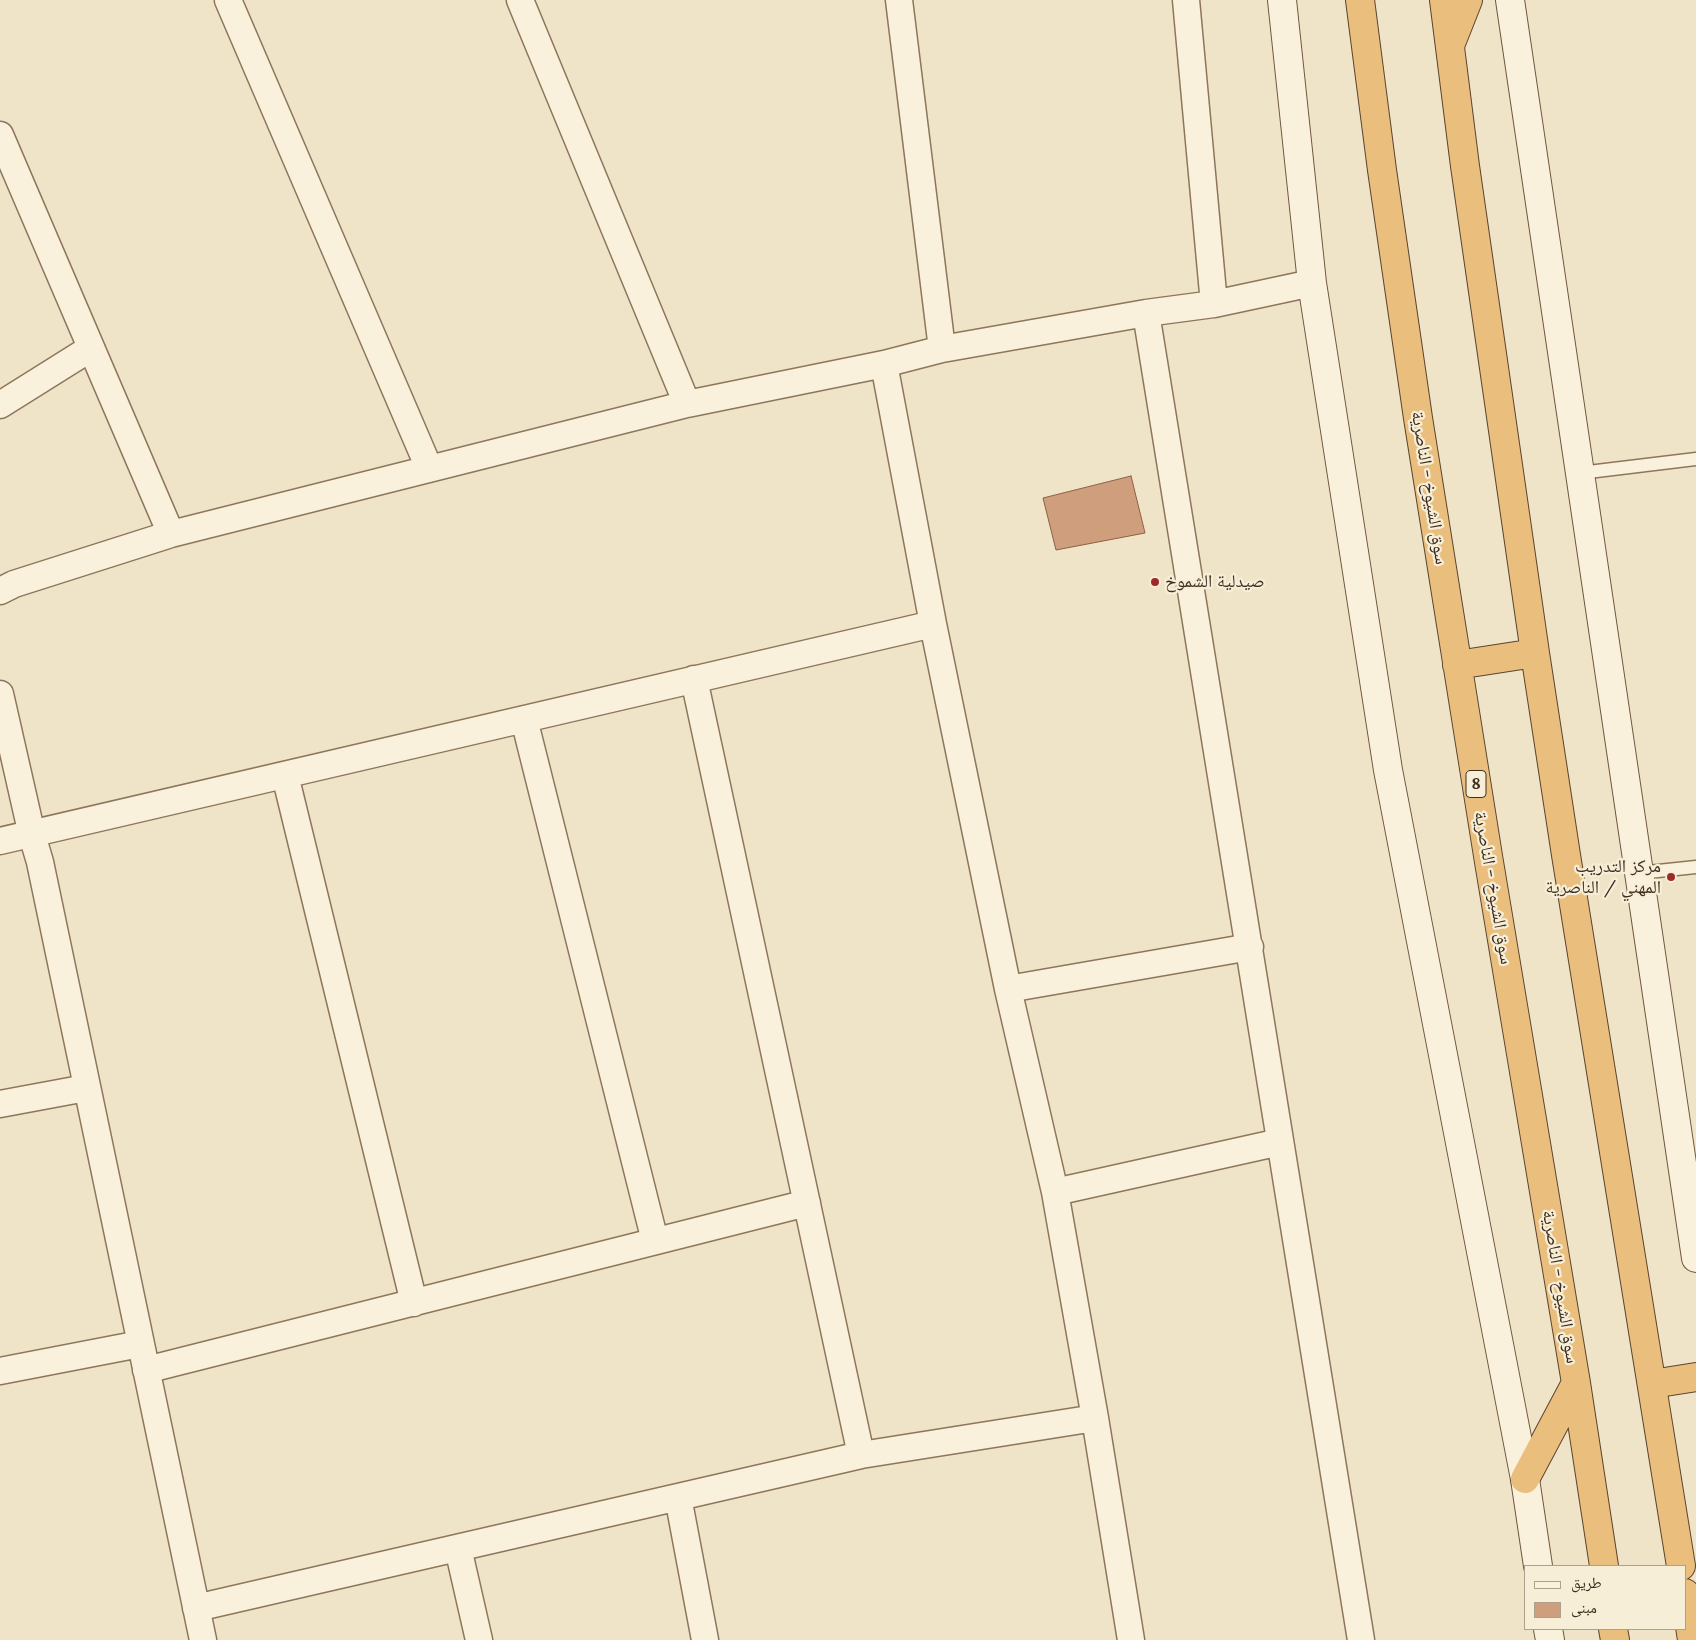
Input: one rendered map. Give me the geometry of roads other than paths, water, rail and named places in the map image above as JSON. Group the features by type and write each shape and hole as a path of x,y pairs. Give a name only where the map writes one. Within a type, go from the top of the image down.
{"highway":[{"name":"سوق الشيوخ - الناصرية","path":"1360,0 1388,208 1457,665 1576,1382 1604,1565"},
{"path":"1444,0 1492,361 1535,653 1681,1565"},
{"path":"1449,46 1468,0"},
{"path":"1457,665 1535,653"},
{"path":"1652,1384 1696,1377"},
{"path":"1525,1479 1576,1382"},
{"path":"1686,1600 1692,1640"}],"main road":[{"path":"1282,0 1312,283 1388,770 1525,1479 1538,1565"},
{"path":"1510,0 1696,1258"}],"street":[{"path":"228,0 429,468"},
{"path":"520,0 688,404"},
{"path":"899,0 942,350"},
{"path":"1186,0 1214,304"},
{"path":"0,135 171,534"},
{"path":"0,591 14,584 171,534 688,404 884,364 942,350 1146,313 1214,304 1312,283"},
{"path":"1146,313 1361,1640"},
{"path":"0,405 91,348"},
{"path":"884,364 933,624 1008,989 1054,1192 1095,1418 1131,1640"},
{"path":"0,841 933,624"},
{"path":"694,679 861,1455"},
{"path":"0,694 32,835 40,862 203,1640"},
{"path":"524,719 655,1241"},
{"path":"285,775 414,1302"},
{"path":"1008,989 1250,947"},
{"path":"0,1104 86,1088"},
{"path":"1054,1192 1280,1142"},
{"path":"146,1370 807,1203"},
{"path":"0,1371 140,1344"},
{"path":"196,1608 861,1455 1095,1418"},
{"path":"678,1497 705,1640"},
{"path":"458,1548 479,1640"}],"lane":[{"path":"1580,473 1696,459"},
{"path":"1639,873 1696,867"}],"place":[{"name":"صيدلية الشموخ","path":"1155,582"},
{"name":"مركز التدريب المهني / الناصرية","path":"1671,877"}]}
